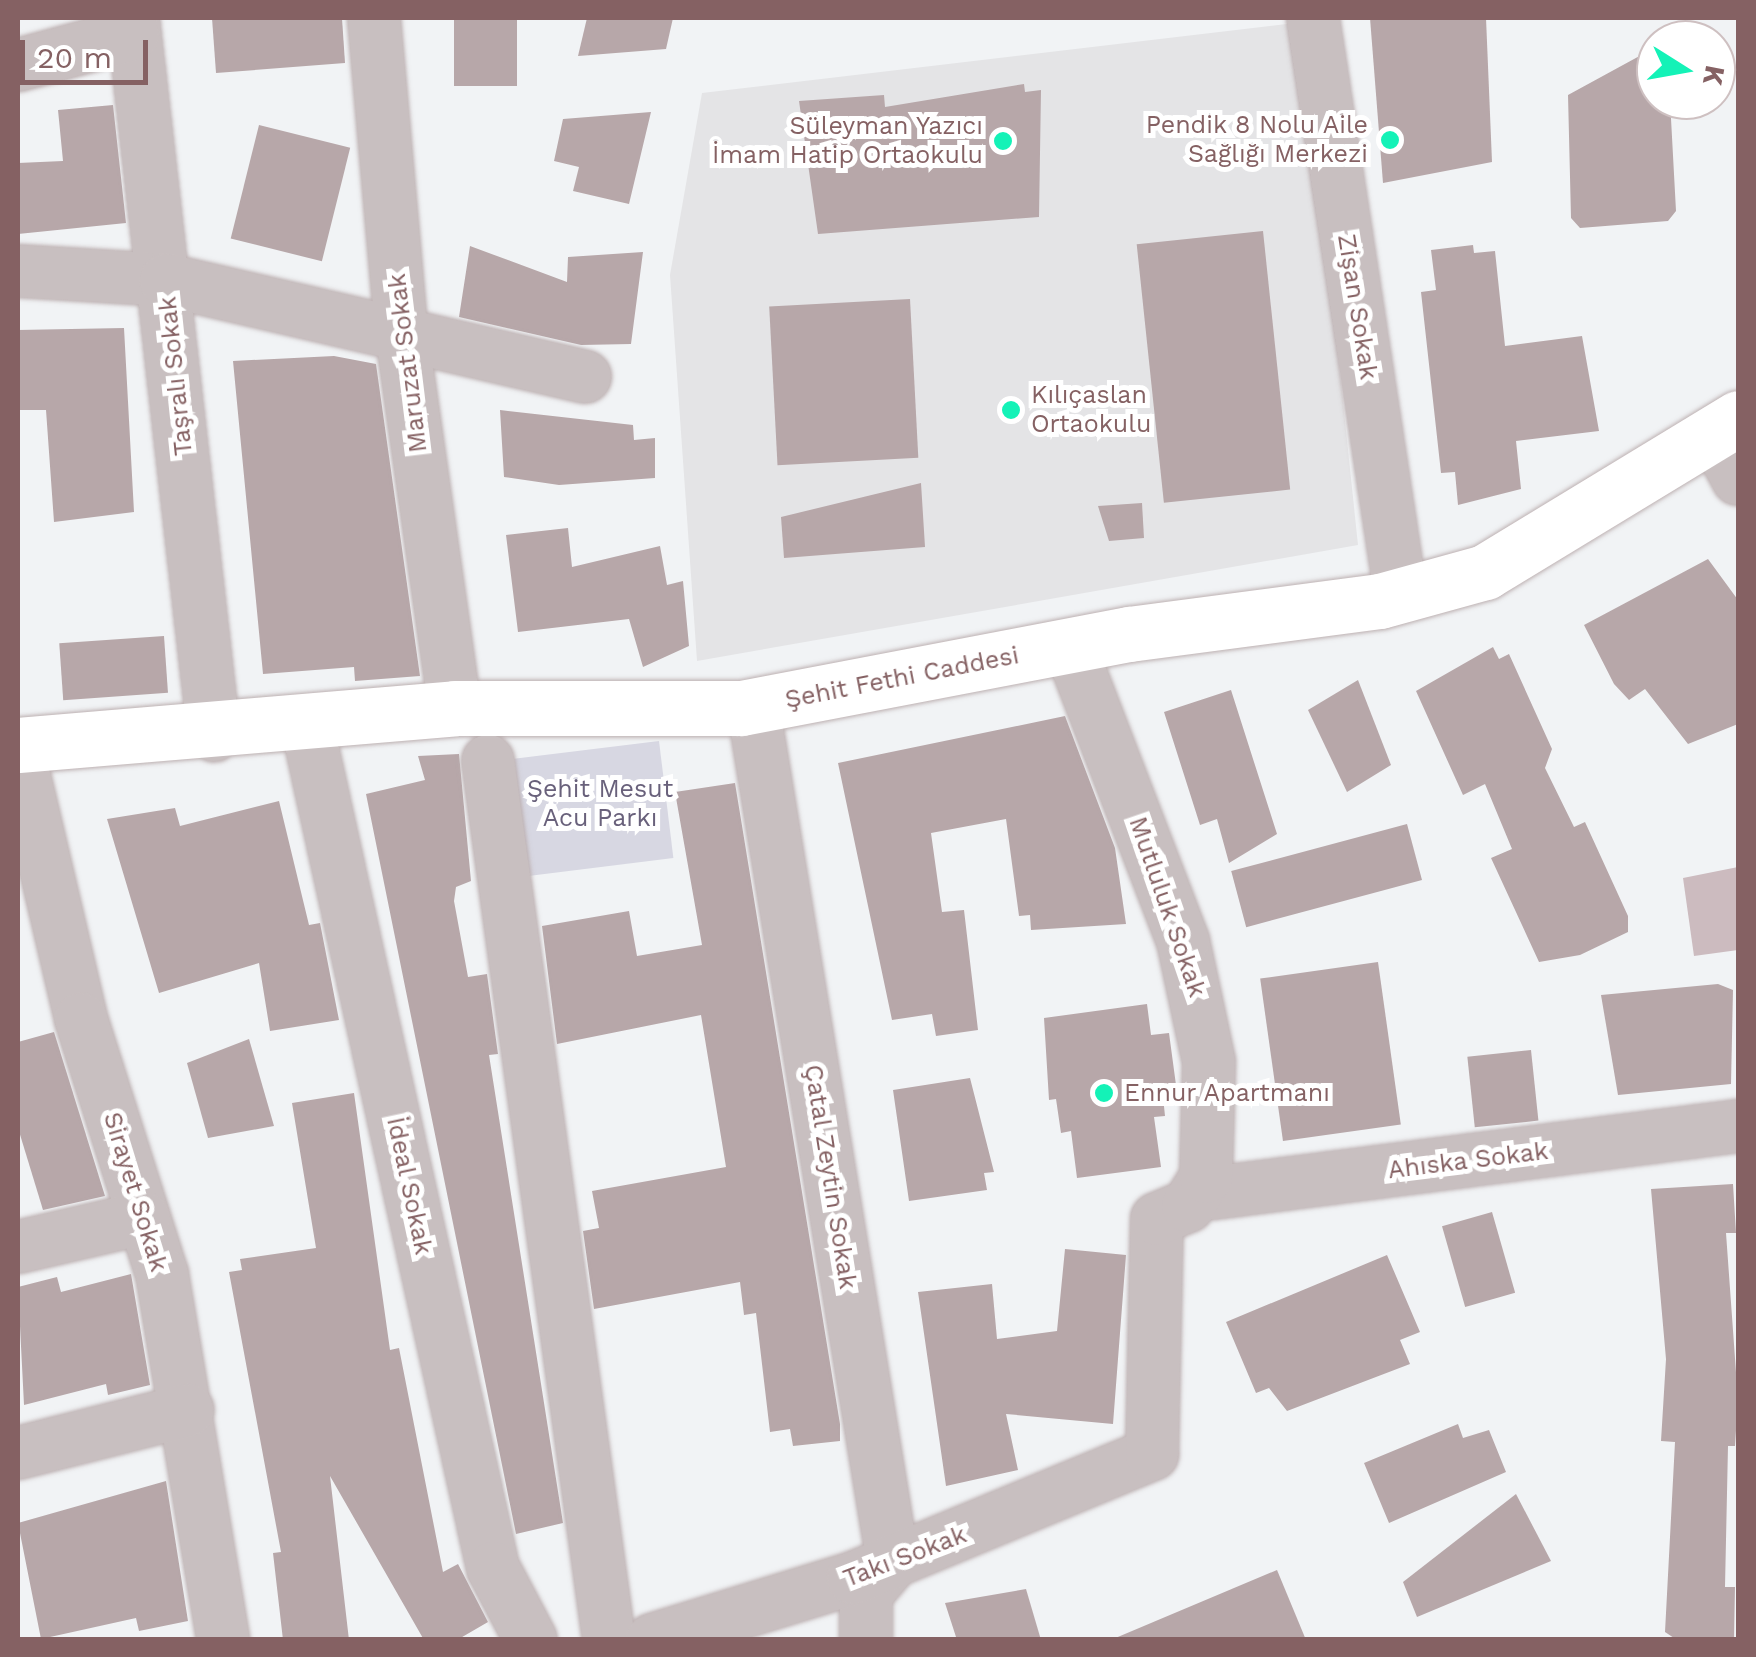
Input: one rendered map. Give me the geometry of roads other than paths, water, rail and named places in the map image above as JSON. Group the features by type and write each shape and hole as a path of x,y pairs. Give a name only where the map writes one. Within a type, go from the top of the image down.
{"street":[{"name":"Maruzat Sokak","path":"374,18 402,336 454,708"},
{"name":"Zişan Sokak","path":"1313,18 1401,596"},
{"path":"18,65 133,26"},
{"name":"Taşralı Sokak","path":"133,26 166,280 214,735"},
{"path":"18,270 166,280 585,377"},
{"name":"Şehit Fethi Caddesi","path":"18,748 214,735 454,708 753,706 1070,646 1401,596 1485,572 1730,443"},
{"name":"Mutluluk Sokak","path":"1070,646 1198,991 1209,1062 1198,1195"},
{"name":"Çatal Zeytin Sokak","path":"753,706 893,1562"},
{"name":"İdeal Sokak","path":"307,725 493,1568 531,1640"},
{"name":"Sirayet Sokak","path":"18,748 81,1020 144,1218 188,1410 223,1640"},
{"path":"488,762 609,1640"},
{"name":"Ahıska Sokak","path":"1198,1195 1738,1126"},
{"name":"Takı Sokak","path":"652,1640 893,1562 1152,1454 1157,1219 1198,1195"},
{"path":"18,1247 144,1218"},
{"path":"18,1454 188,1410"},
{"path":"866,1640 866,1594 893,1562"}],"place":[{"name":"Pendik 8 Nolu Aile Sağlığı Merkezi","path":"1390,140"},
{"name":"Süleyman Yazıcı İmam Hatip Ortaokulu","path":"1003,141"},
{"name":"Kılıçaslan Ortaokulu","path":"1011,410"},
{"name":"Ennur Apartmanı","path":"1104,1093"}],"park label":[{"name":"Şehit Mesut Acu Parkı","path":"600,804"}]}
